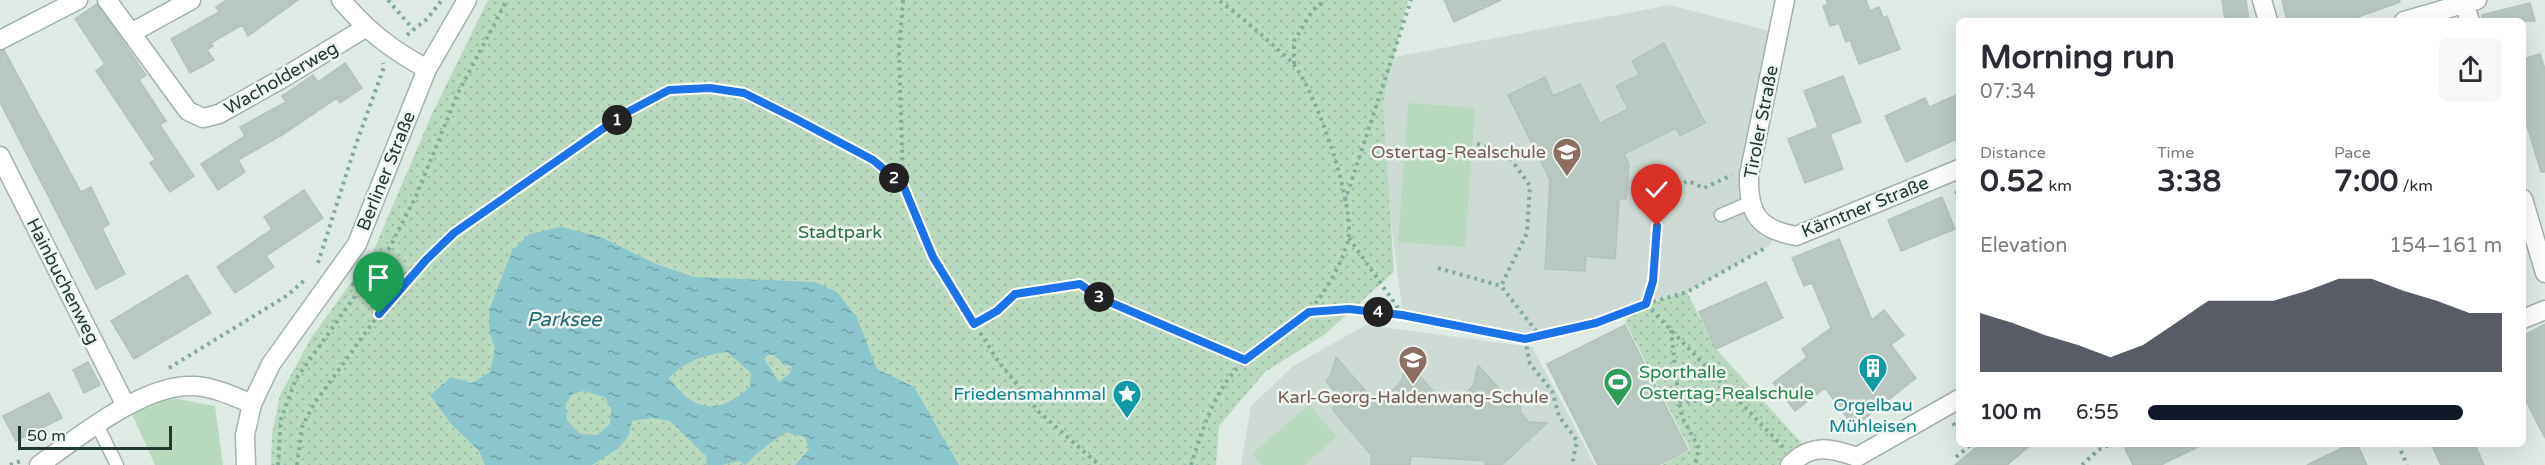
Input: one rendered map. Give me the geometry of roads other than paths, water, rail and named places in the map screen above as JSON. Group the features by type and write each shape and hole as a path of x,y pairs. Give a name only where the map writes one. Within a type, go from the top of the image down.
{"street":[{"path":"0,40 78,0"},
{"name":"Wacholderweg","path":"107,0 188,111 203,118 219,114 365,28"},
{"path":"131,33 191,0"},
{"path":"341,0 365,28 391,50 427,69"},
{"name":"Berliner Straße","path":"246,465 245,435 252,404 271,364 357,244 427,69 466,0"},
{"name":"Tiroler Straße","path":"1777,233 1758,218 1749,203 1749,176 1785,0"},
{"path":"2262,0 2267,18"},
{"path":"2414,18 2470,2 2470,18"},
{"name":"Hainbuchenweg","path":"0,156 126,406"},
{"name":"Kärntner Straße","path":"1777,233 1796,236 1956,170"},
{"path":"2526,209 2545,273"},
{"path":"2526,318 2545,310"},
{"path":"34,460 126,406 167,389 194,386 220,391 252,404"},
{"path":"1792,462 1809,451 1832,448 1863,461 1956,401"}],"lane":[{"path":"1721,215 1749,203"},
{"path":"97,425 117,465"}],"water":[{"name":"Parksee","path":"561,227 601,237 656,264 694,277 815,282 837,292 857,318 877,369 914,387 959,465 795,465 809,449 805,437 786,432 745,465 740,461 722,465 707,465 706,456 670,421 652,418 632,421 629,435 619,448 592,465 485,465 479,451 451,424 430,395 451,377 472,383 490,372 495,349 489,330 489,310 512,251 529,234","holes":["727,352 751,373 750,387 727,403 716,406 697,403 688,398 669,378 688,363","768,355 775,355 784,365 792,366 790,373 779,382 764,359","584,391 605,397 611,409 610,424 597,435 580,434 567,420 566,404 572,394"]}],"place":[{"name":"Ostertag-Realschule","path":"1567,178"},
{"name":"Karl-Georg-Haldenwang-Schule","path":"1413,386"},
{"name":"Orgelbau Mühleisen","path":"1873,394"},
{"name":"Sporthalle Ostertag-Realschule","path":"1618,408"},
{"name":"Friedensmahnmal","path":"1127,420"}],"park label":[{"name":"Stadtpark","path":"840,232"}]}
